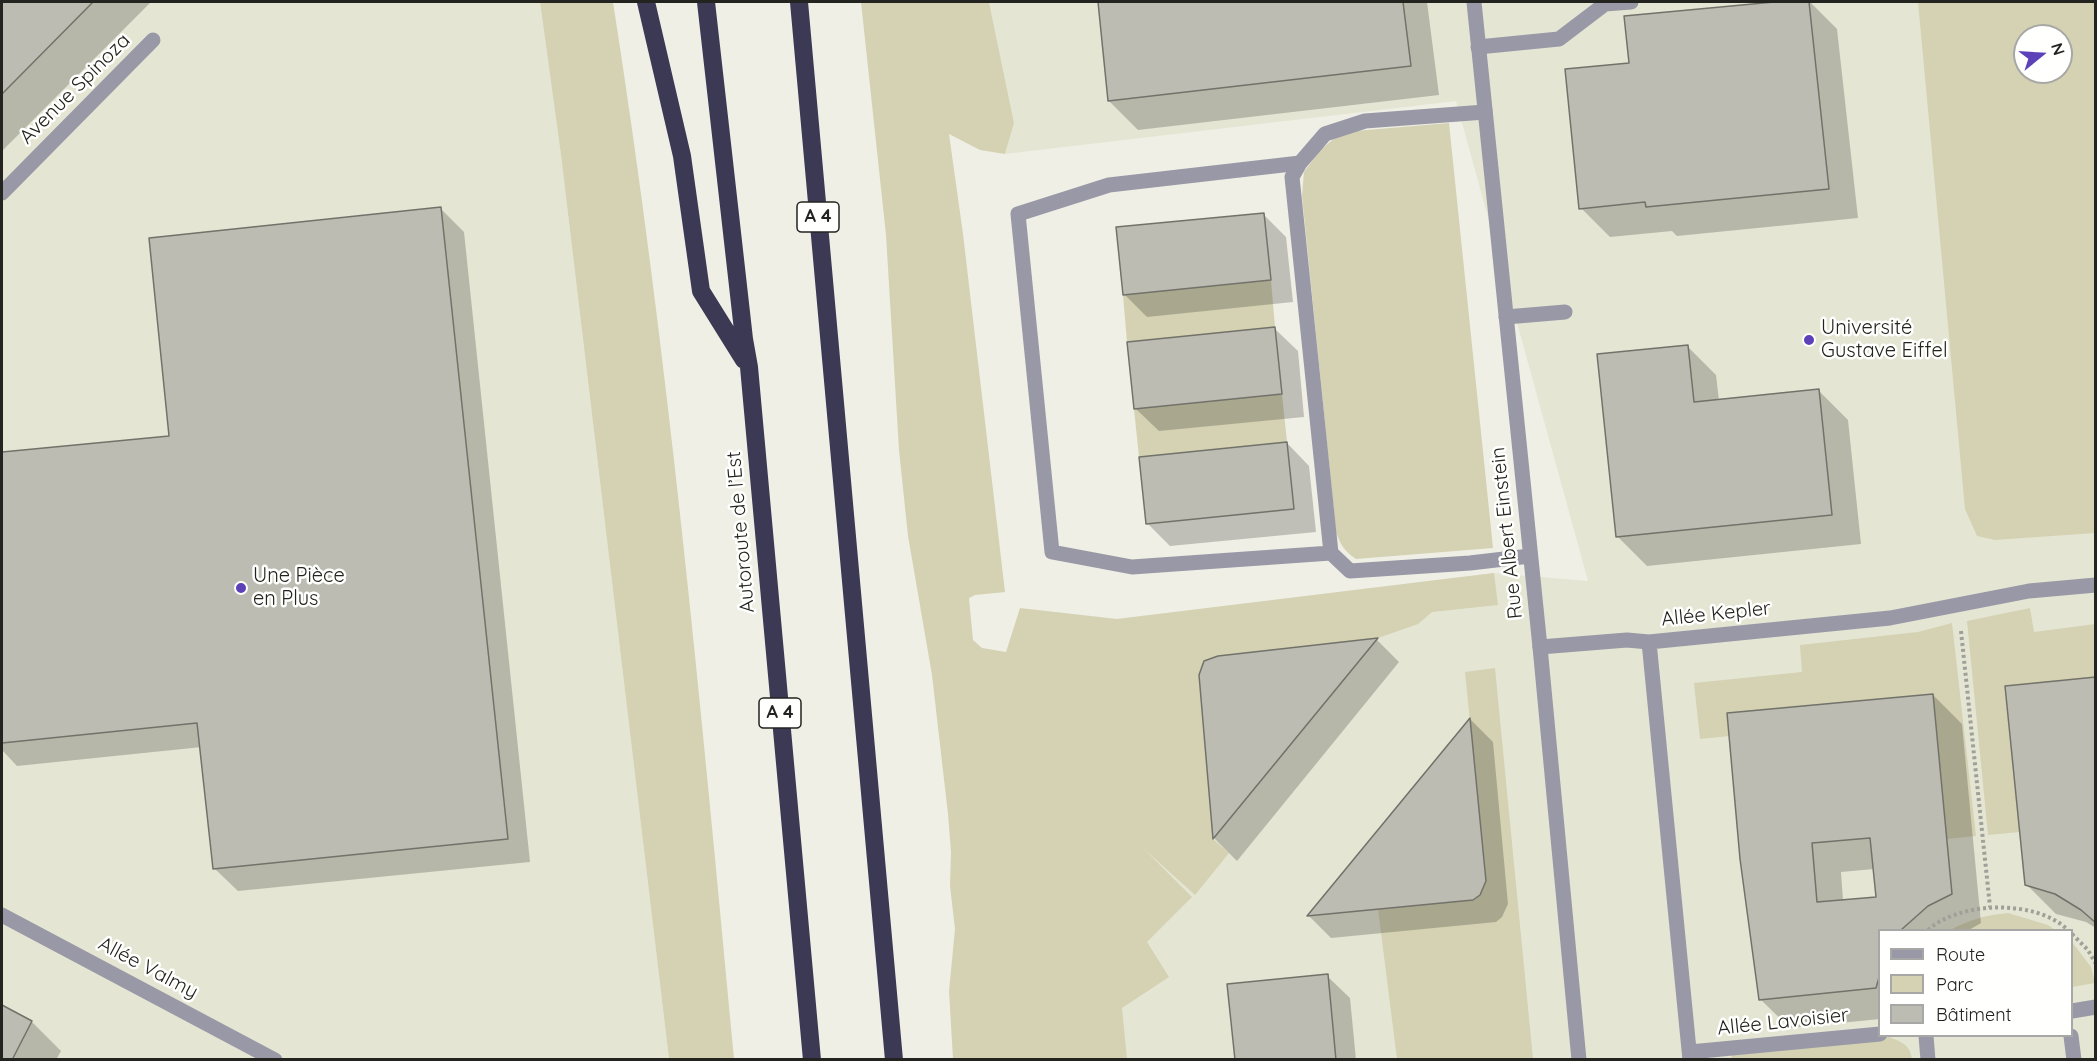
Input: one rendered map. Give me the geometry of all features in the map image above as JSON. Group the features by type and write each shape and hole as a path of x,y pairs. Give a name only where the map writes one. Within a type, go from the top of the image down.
{"highway":[{"path":"646,2 682,156 701,291 749,367"},
{"name":"Autoroute de l’Est","path":"706,2 749,367 812,1059"},
{"name":"A 4","path":"799,2 894,1059"}],"street":[{"name":"Rue Albert Einstein","path":"1474,2 1540,647 1579,1059"},
{"path":"1478,47 1558,39 1605,4 1631,2"},
{"name":"Avenue Spinoza","path":"2,193 153,40"},
{"path":"1485,112 1365,121 1325,134 1292,177 1331,553 1350,571 1470,563 1530,556"},
{"path":"1300,164 1109,185 1018,214 1052,552 1132,567 1331,553"},
{"path":"1506,317 1565,312"},
{"name":"Allée Kepler","path":"1690,1056 1649,642 1890,618 2029,591 2096,585"},
{"path":"1540,647 1627,640 1649,642"},
{"name":"Allée Valmy","path":"2,915 275,1059"},
{"path":"2073,1011 2096,1007"},
{"name":"Allée Lavoisier","path":"1690,1056 1878,1034"},
{"path":"1926,1037 1928,1059"},
{"path":"2071,1037 2074,1059"}],"path":[{"path":"1959,604 1990,908"},
{"path":"1929,929 1959,914 1990,908 2015,907 2047,917 2066,929"},
{"path":"2073,935 2088,950 2096,964"}],"shaded area":[{"path":"2,2 540,2 561,155 669,1059 2,1060"},
{"name":"Université Gustave Eiffel","path":"989,2 2095,2 2095,1059 1114,1059 1117,619 1494,573 1588,581 1456,101 1005,154 1014,123"}],"green space":[{"path":"540,2 613,2 633,133 667,397 696,662 734,1059 669,1059 561,155"},
{"path":"861,2 989,2 1014,123 1005,154 980,150 949,134 1005,592 975,595 969,598 973,640 982,648 1006,652 1020,608 1117,619 1494,573 1498,605 1432,612 1418,624 1378,638 1218,656 1204,661 1199,675 1213,839 1229,853 1195,895 1143,848 1192,897 1147,942 1169,977 1122,1008 1127,1059 953,1059 949,991 955,929 950,886 951,852 948,814 932,675 908,536 899,450 886,235"},
{"path":"1918,2 2095,2 2095,533 1995,540 1977,536 1965,509"},
{"path":"1449,123 1493,548 1356,559 1343,547 1336,532 1302,196 1304,172 1320,150 1335,138 1355,131"},
{"path":"1271,280 1275,327 1127,342 1123,295"},
{"path":"1282,394 1287,442 1139,457 1134,409"},
{"path":"2030,608 2034,632 2095,624 2095,677 2005,686 2020,832 1988,835 1967,621"},
{"path":"1952,623 1976,836 1947,839 1933,694 1728,713 1730,736 1700,739 1694,683 1802,672 1800,645 1918,632"},
{"path":"1495,668 1533,1059 1397,1059 1378,909 1480,895 1486,881 1465,672"},
{"path":"2008,913 2048,925 2054,929 1952,929 1992,915"},
{"path":"2073,943 2091,967 2095,983 2073,987"},
{"path":"1889,1037 1905,1045 1912,1059 1732,1060 1731,1052"}],"building":[{"path":"2,2 93,2 2,94"},
{"path":"1098,2 1403,2 1411,66 1108,101"},
{"path":"1774,2 1809,2 1829,189 1646,207 1645,202 1579,209 1565,69 1629,63 1624,16"},
{"name":"Une Pièce en Plus","path":"441,207 508,839 213,869 197,723 2,743 2,452 169,436 149,238"},
{"path":"1264,213 1271,280 1123,295 1116,227"},
{"path":"1275,327 1282,394 1134,409 1127,342"},
{"path":"1688,345 1694,402 1819,389 1832,515 1616,537 1597,354"},
{"path":"1287,442 1294,509 1146,524 1139,457"},
{"path":"1378,638 1213,839 1199,675 1204,661 1218,656"},
{"path":"2096,677 2096,923 2081,910 2055,894 2025,885 2005,686"},
{"path":"1933,694 1952,894 1928,906 1902,929 1878,929 1876,988 1759,1000 1740,859 1727,713","holes":["1870,838 1876,897 1817,902 1812,843"]},
{"path":"1470,718 1486,881 1480,895 1473,900 1307,916"},
{"path":"1328,974 1336,1060 1235,1060 1227,984"},
{"path":"2,1005 32,1021 12,1060 2,1060"}],"place":[{"name":"Université Gustave Eiffel","path":"1809,340"},
{"name":"Une Pièce en Plus","path":"241,588"}]}
